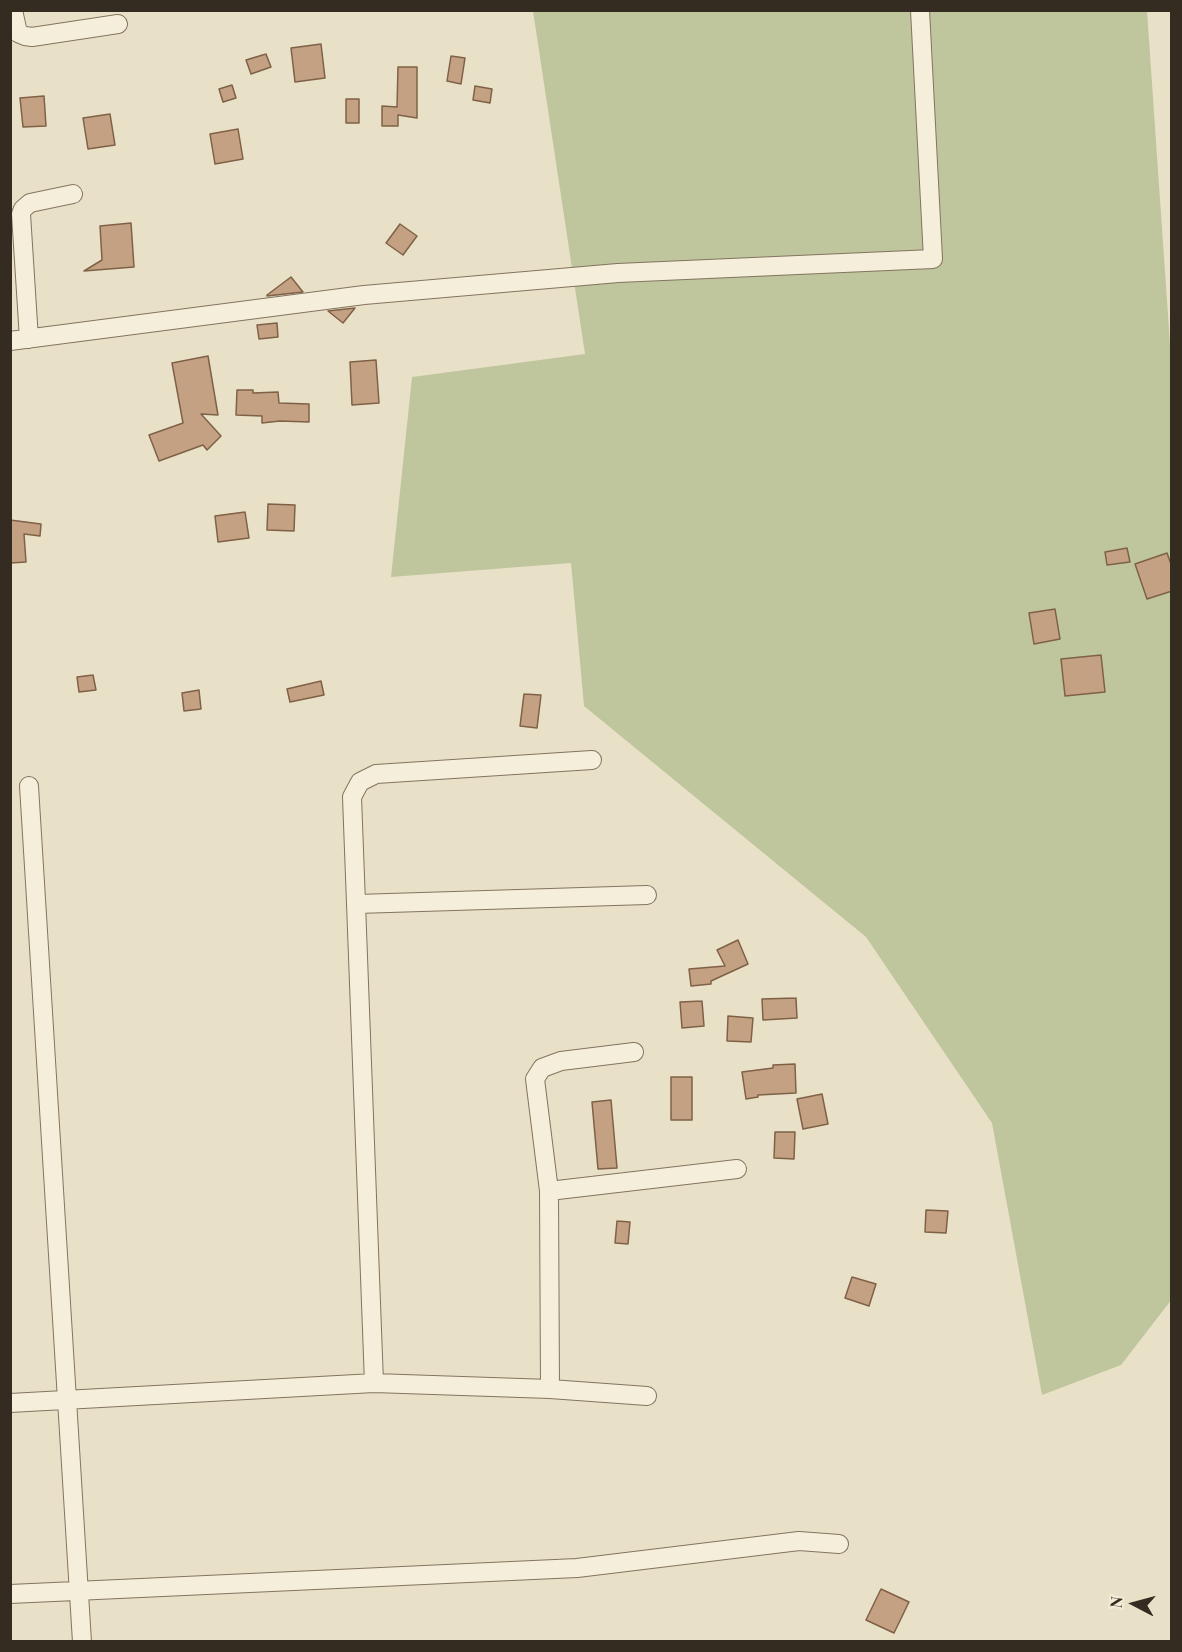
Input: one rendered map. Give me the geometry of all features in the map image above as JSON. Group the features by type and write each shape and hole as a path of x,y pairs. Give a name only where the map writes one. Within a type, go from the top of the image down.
{"street":[{"path":"14,10 18,33 32,37 118,24"},
{"path":"10,341 352,297 456,287 618,273 933,259 920,10"},
{"path":"29,339 21,214 30,203 73,194"},
{"path":"374,1383 352,797 360,782 376,774 592,760"},
{"path":"29,786 82,1641"},
{"path":"357,904 646,895"},
{"path":"550,1389 549,1191 535,1080 542,1068 561,1060 634,1052"},
{"path":"549,1191 737,1169"},
{"path":"10,1404 374,1383 550,1389 646,1396"},
{"path":"10,1594 577,1568 799,1541 839,1544"}],"green space":[{"path":"533,11 1147,11 1172,373 1172,1299 1121,1365 1042,1395 992,1123 866,937 584,706 571,563 391,577 412,377 585,354"}],"building":[{"path":"321,44 325,78 295,82 291,48"},
{"path":"266,54 271,67 251,74 246,60"},
{"path":"451,56 465,58 461,84 447,81"},
{"path":"398,67 417,67 417,118 398,115 398,126 382,126 382,106 397,107"},
{"path":"232,85 236,98 223,102 219,89"},
{"path":"475,86 492,89 490,103 473,100"},
{"path":"44,96 46,126 23,127 20,98"},
{"path":"346,99 359,99 359,123 346,123"},
{"path":"110,114 115,145 88,149 83,118"},
{"path":"238,129 243,159 215,164 210,134"},
{"path":"131,223 134,267 84,271 102,260 100,226"},
{"path":"400,224 417,236 403,255 386,243"},
{"path":"291,277 303,292 267,296 267,295"},
{"path":"355,308 343,323 328,311"},
{"path":"277,323 278,337 259,339 257,325"},
{"path":"208,356 218,415 201,414 221,436 207,450 203,445 159,461 149,435 183,423 172,363"},
{"path":"376,360 379,403 352,405 350,362"},
{"path":"237,390 253,390 253,393 278,392 279,403 309,404 309,422 262,423 262,416 236,415"},
{"path":"268,504 295,505 294,531 267,530"},
{"path":"245,512 249,538 218,542 215,516"},
{"path":"10,520 41,524 40,536 24,534 26,562 10,563"},
{"path":"1127,548 1130,562 1107,565 1105,552"},
{"path":"1167,553 1172,567 1172,591 1147,599 1135,564"},
{"path":"1055,609 1060,639 1034,644 1029,613"},
{"path":"1101,655 1105,692 1065,696 1061,659"},
{"path":"93,675 96,690 79,692 77,677"},
{"path":"321,681 324,695 290,702 287,689"},
{"path":"199,690 201,709 184,711 182,693"},
{"path":"524,694 541,695 537,728 520,726"},
{"path":"738,940 748,964 711,981 711,984 691,986 689,969 725,966 717,950"},
{"path":"796,998 797,1018 763,1020 762,999"},
{"path":"702,1001 704,1026 682,1028 680,1002"},
{"path":"728,1016 753,1018 751,1042 727,1041"},
{"path":"795,1064 796,1093 758,1095 758,1097 746,1099 742,1072 773,1068 773,1065"},
{"path":"671,1077 692,1077 692,1120 671,1120"},
{"path":"822,1094 828,1124 803,1129 797,1099"},
{"path":"611,1100 617,1168 598,1169 592,1102"},
{"path":"775,1132 795,1132 794,1159 774,1158"},
{"path":"926,1210 948,1211 946,1233 925,1232"},
{"path":"617,1221 630,1222 628,1244 615,1243"},
{"path":"852,1277 876,1284 869,1306 845,1298"},
{"path":"881,1589 909,1602 894,1633 866,1620"}]}
